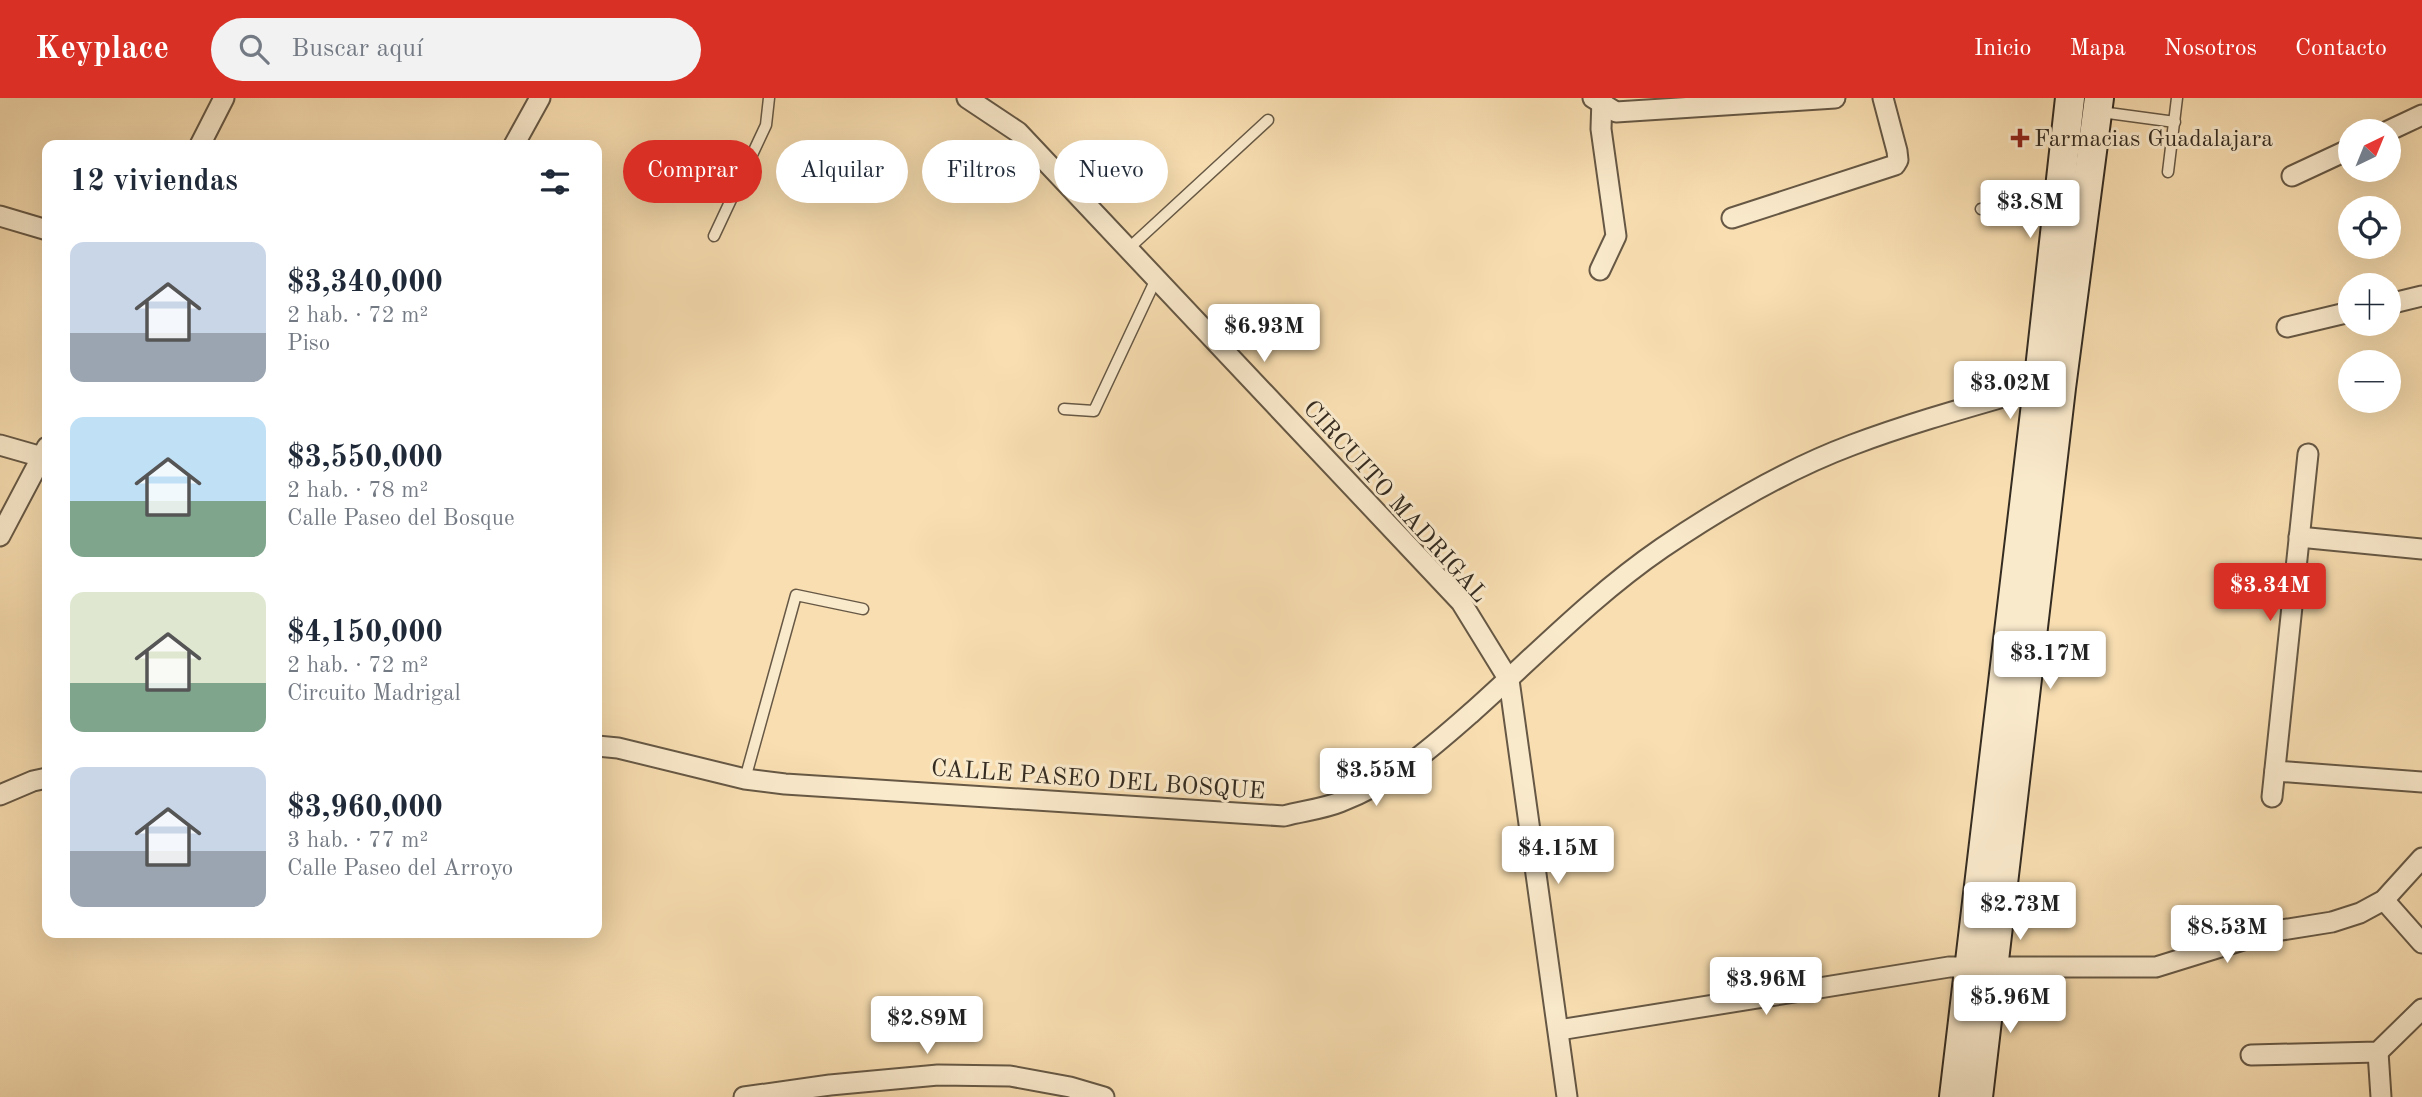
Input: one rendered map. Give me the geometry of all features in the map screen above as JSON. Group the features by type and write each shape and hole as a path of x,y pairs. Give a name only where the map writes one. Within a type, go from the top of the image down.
{"main road":[{"path":"2050,388 2059,196 2070,98"},
{"path":"1954,1097 1981,967 2050,388 2098,105"},
{"path":"1978,1097 1981,967"}],"street":[{"path":"203,140 224,98"},
{"path":"517,140 540,98"},
{"name":"CIRCUITO MADRIGAL","path":"967,98 1018,132 1461,602 1509,680 1567,1097"},
{"path":"1599,100 1616,112 1835,98"},
{"path":"1732,218 1895,165 1898,160 1897,151 1883,98"},
{"path":"1599,100 1616,236 1600,270"},
{"path":"2401,125 2422,115"},
{"path":"2292,176 2338,155"},
{"path":"0,216 42,229"},
{"path":"2401,300 2422,296"},
{"path":"2287,327 2338,316"},
{"name":"CALLE PASEO DEL BOSQUE","path":"602,746 745,779 785,784 1284,816 1338,803 1414,762 1509,680 1605,591 1661,549 1727,506 1787,474 1850,446 1913,423 2050,388"},
{"path":"0,444 42,451"},
{"path":"2272,797 2308,454"},
{"path":"0,536 42,458"},
{"path":"2299,537 2422,549"},
{"path":"2275,771 2422,782"},
{"path":"0,795 42,779"},
{"path":"1559,1030 1949,967 2155,967 2269,932 2332,922 2360,913 2384,900 2422,858"},
{"path":"2384,900 2422,943"},
{"path":"2251,1055 2378,1052 2422,1009"},
{"path":"2378,1052 2381,1097"},
{"path":"744,1097 830,1085 938,1075 1010,1076 1070,1087 1104,1097"}],"lane":[{"path":"714,236 766,125 769,98"},
{"path":"2168,172 2177,98"},
{"path":"2098,105 2175,122"},
{"path":"1128,248 1268,120"},
{"path":"1981,209 2059,196"},
{"path":"1064,409 1094,411 1156,279"},
{"path":"745,779 796,596 863,609"}],"place":[{"name":"Farmacias Guadalajara","path":"2020,138"}]}
